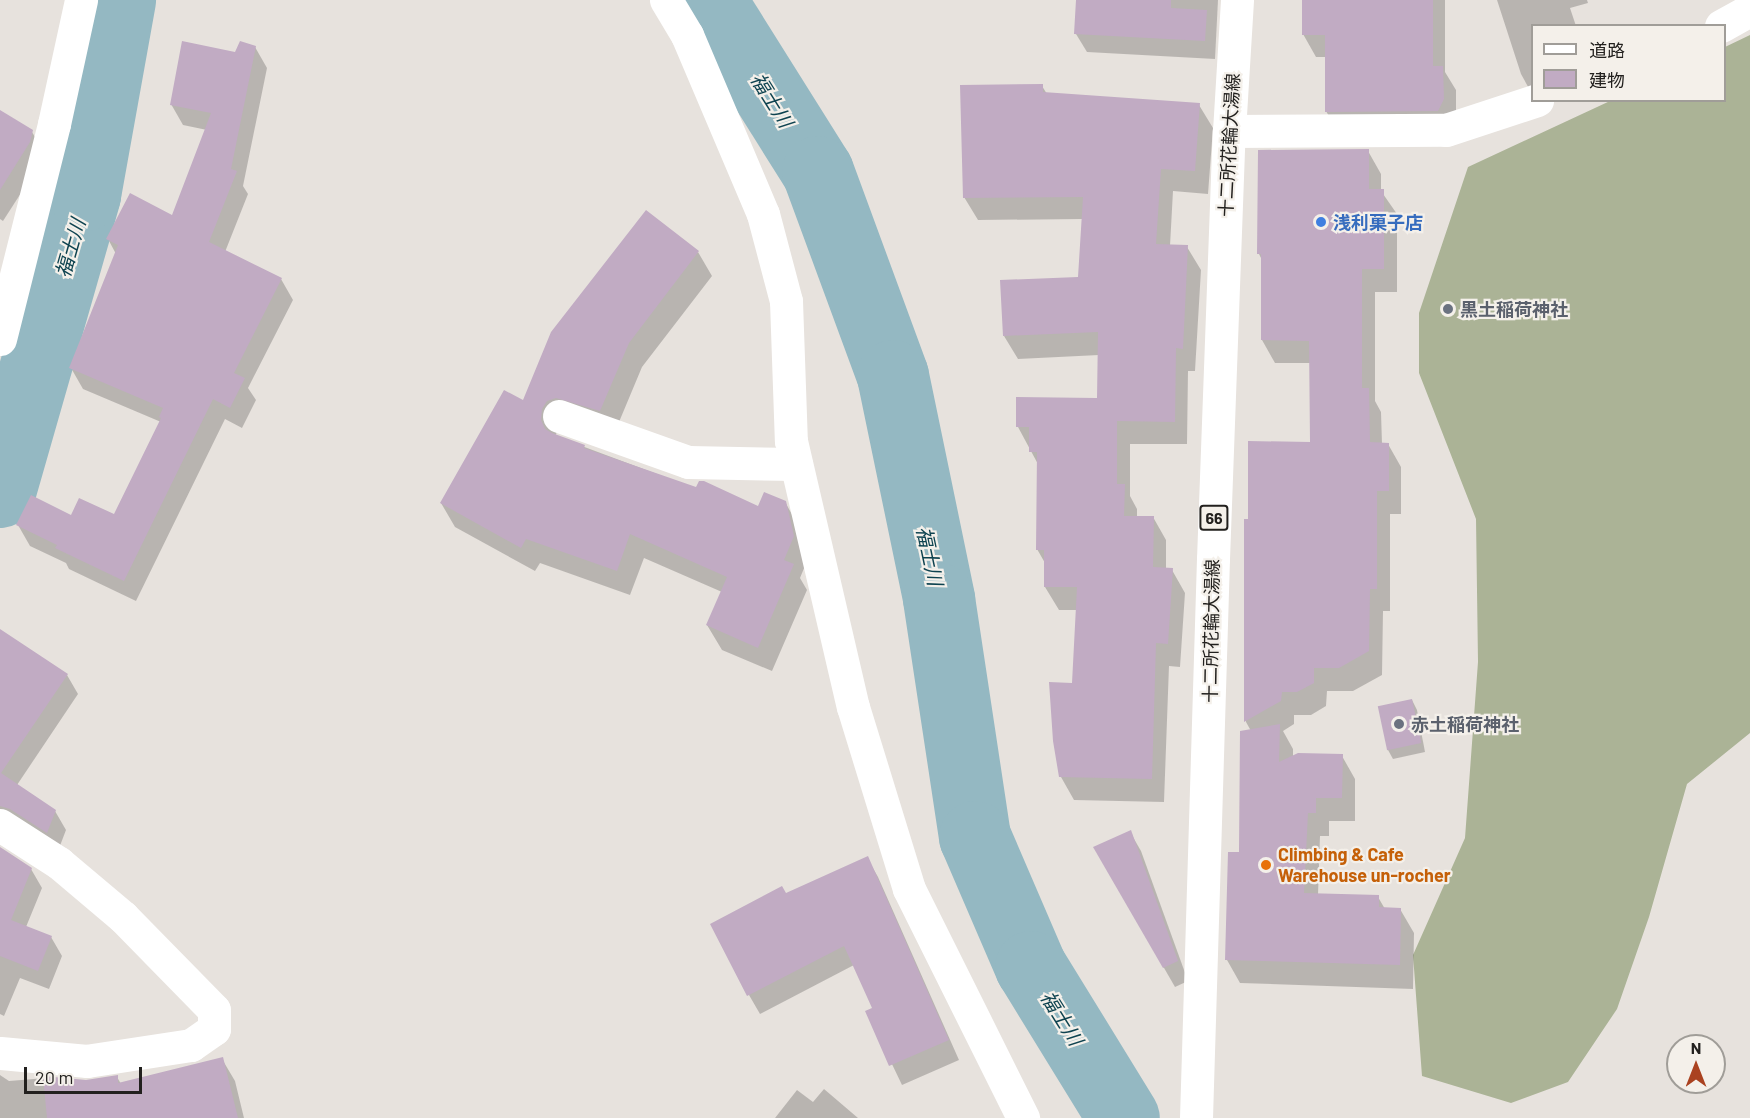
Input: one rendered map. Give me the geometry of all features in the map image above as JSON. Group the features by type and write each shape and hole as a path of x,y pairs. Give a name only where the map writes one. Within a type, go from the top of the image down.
{"street":[{"path":"0,339 54,124 81,0"},
{"path":"666,0 687,35 763,214 786,301 791,441 853,707 909,889 1023,1118"},
{"name":"十二所花輪大湯線","path":"1196,1118 1229,131 1237,0"},
{"path":"1725,24 1750,10"},
{"path":"1229,131 1446,130 1531,102"},
{"path":"559,416 688,462 796,464"},
{"path":"0,825 59,863 123,917 214,1010 214,1029 192,1045 87,1061 0,1053"}],"green space":[{"path":"1750,35 1750,733 1687,784 1649,917 1617,1009 1568,1082 1511,1103 1422,1076 1413,955 1465,838 1478,662 1476,519 1419,373 1419,313 1468,167 1608,102 1726,102 1726,47"}],"building":[{"path":"1076,0 1171,0 1171,8 1207,10 1205,41 1074,34"},
{"path":"1302,0 1433,0 1433,66 1443,66 1444,99 1438,111 1325,112 1325,35 1302,35"},
{"path":"182,41 235,52 240,41 256,46 231,169 237,171 209,242 282,278 234,373 245,378 230,408 213,399 124,581 55,548 57,545 16,525 31,495 71,515 79,498 114,514 161,418 159,417 163,408 69,368 118,245 106,239 130,193 172,215 211,113 170,105"},
{"path":"1043,84 1043,92 1200,103 1195,171 1161,169 1156,244 1188,245 1183,349 1176,348 1175,422 1117,421 1117,484 1125,484 1124,516 1154,516 1153,567 1173,568 1168,644 1156,643 1152,779 1059,777 1053,741 1049,682 1072,683 1077,587 1044,587 1044,550 1036,550 1037,452 1029,452 1029,427 1016,427 1016,397 1097,398 1098,332 1003,336 1000,280 1078,277 1083,197 963,198 960,85"},
{"path":"0,110 33,130 30,142 0,190"},
{"path":"1369,149 1369,189 1384,189 1384,269 1362,269 1362,388 1369,388 1370,442 1389,443 1389,491 1377,491 1377,589 1370,589 1369,651 1339,668 1314,668 1314,683 1297,692 1282,692 1281,701 1244,722 1244,519 1248,519 1248,441 1310,442 1309,341 1261,340 1261,254 1257,254 1258,150"},
{"path":"646,210 699,251 629,343 600,411 556,398 547,401 542,409 541,420 545,429 585,445 584,448 696,487 699,481 704,481 758,506 764,492 786,501 794,536 784,560 794,564 758,648 706,625 727,577 630,534 617,571 526,539 521,548 440,503 504,390 523,400 551,332"},
{"path":"0,629 68,674 1,773 56,810 47,833 10,809 0,806"},
{"name":"赤土稲荷神社","path":"1412,699 1421,743 1387,750 1378,706"},
{"path":"1280,724 1279,762 1298,753 1343,754 1342,798 1316,798 1316,813 1308,813 1304,893 1379,895 1379,907 1401,908 1400,965 1225,960 1228,852 1239,852 1240,731"},
{"path":"1131,830 1178,961 1163,968 1093,847"},
{"path":"0,847 32,868 11,920 52,936 38,971 0,956"},
{"path":"868,856 949,1040 889,1066 865,1011 872,1008 844,946 747,996 710,924 782,886 786,893"},
{"path":"223,1057 238,1118 47,1118 43,1076 86,1080 118,1075 118,1083"}],"waterway":[{"name":"福士川","path":"0,492 85,195 120,0"},
{"name":"福士川","path":"710,0 818,172 893,376 939,599 975,837 1031,967 1124,1118"}],"place":[{"name":"浅利菓子店","path":"1321,222"},
{"name":"黒土稲荷神社","path":"1448,309"},
{"name":"赤土稲荷神社","path":"1399,724"},
{"name":"Climbing & Cafe Warehouse un-rocher","path":"1266,865"}]}
